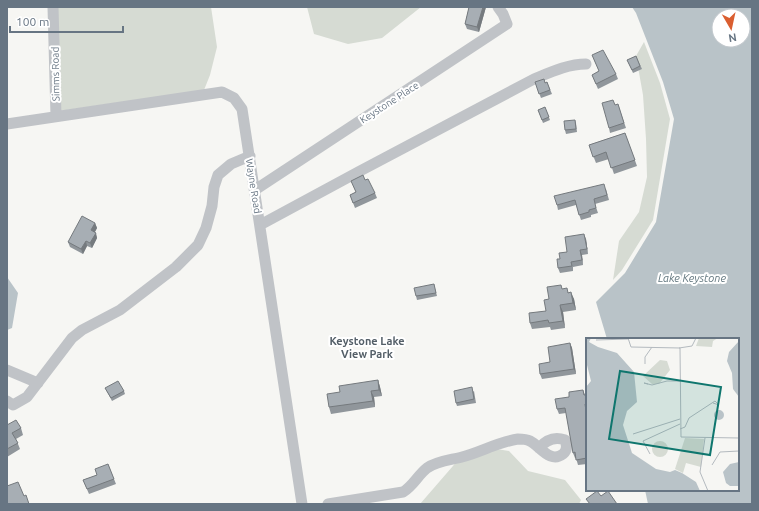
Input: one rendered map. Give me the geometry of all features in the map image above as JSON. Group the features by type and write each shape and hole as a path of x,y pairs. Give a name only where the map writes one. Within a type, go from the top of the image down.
{"street":[{"name":"Simms Road","path":"53,7 56,116"},
{"name":"Keystone Place","path":"255,190 507,24 498,7"},
{"path":"260,225 534,79 549,72 576,64 586,64"},
{"name":"Wayne Road","path":"7,124 222,92 234,98 242,109 250,156 302,504"},
{"path":"7,401 13,405 27,397 65,346 77,334 120,310 176,267 198,245 206,228 212,206 214,187 218,175 231,164 250,156"},
{"path":"7,370 38,383"},
{"path":"328,504 403,492 409,488 428,468 435,464 462,457 502,443 518,439 528,440 539,448"}],"shaded area":[{"path":"57,7 211,7 217,47 210,75 204,90 60,111"},
{"path":"307,7 421,7 382,38 348,44 314,34"},
{"path":"644,42 660,83 670,119 653,220 622,270 613,280 619,241 639,212 647,177 643,95 636,56"},
{"path":"484,447 509,451 528,471 565,480 581,500 579,504 420,504 459,459"}],"water":[{"name":"Lake Keystone","path":"632,7 752,7 752,504 648,504 645,491 739,491 739,338 607,338 596,302 625,273 656,222 674,119 663,82 636,13"},
{"path":"7,277 18,293 12,328 7,330"}],"building":[{"path":"469,7 483,7 477,27 465,24"},
{"path":"603,50 616,74 596,84 592,75 599,71 592,55"},
{"path":"636,56 640,66 632,70 627,60"},
{"path":"544,79 550,90 539,94 535,82"},
{"path":"613,100 615,105 618,104 624,123 609,128 602,103"},
{"path":"545,107 549,117 542,120 538,110"},
{"path":"575,120 576,129 565,130 564,121"},
{"path":"625,133 635,160 611,168 606,152 593,157 589,145"},
{"path":"363,175 365,180 368,179 375,193 353,203 350,195 356,192 351,181"},
{"path":"604,184 607,195 594,199 596,208 589,210 589,212 579,215 575,200 557,205 554,196"},
{"path":"82,216 95,223 91,230 96,233 90,243 86,241 81,249 68,242"},
{"path":"584,234 587,249 580,250 582,260 571,262 572,266 558,268 557,259 560,259 559,253 567,252 565,237"},
{"path":"434,284 436,293 416,296 414,288"},
{"path":"561,285 562,289 567,288 568,293 571,292 573,303 560,305 563,321 549,323 548,320 530,323 529,313 546,311 544,300 549,299 547,287"},
{"path":"570,343 574,369 540,374 539,364 550,362 548,347"},
{"path":"378,380 379,390 371,391 373,401 329,407 327,394 340,392 339,386"},
{"path":"118,381 124,391 111,398 105,388"},
{"path":"472,387 474,399 456,403 454,391"},
{"path":"583,390 584,395 586,395 586,458 576,460 575,452 573,453 565,408 557,409 555,399 569,397 569,392"},
{"path":"16,420 21,428 12,433 18,443 7,449 7,425"},
{"path":"108,464 114,479 87,489 83,480 97,475 95,469"},
{"path":"18,482 24,496 26,495 29,504 7,504 7,486"},
{"path":"597,491 601,496 608,491 617,504 590,504 586,499"}],"district":[{"name":"Keystone Lake View Park","path":"367,347"}]}
